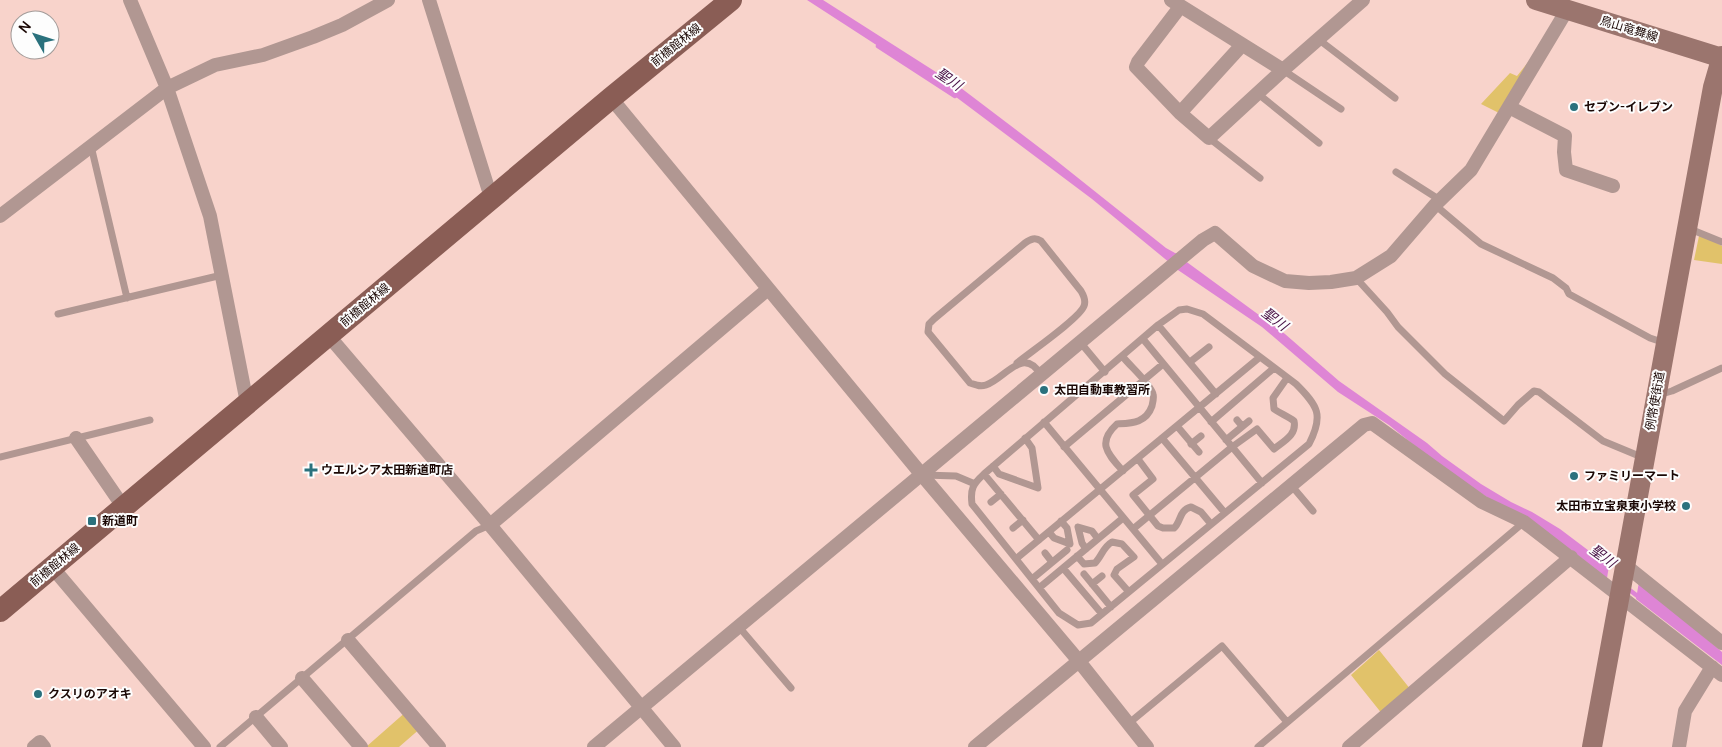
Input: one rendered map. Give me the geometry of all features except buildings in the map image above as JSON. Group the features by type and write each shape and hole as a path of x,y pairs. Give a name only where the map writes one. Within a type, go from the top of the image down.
{"main road":[{"name":"前橋館林線","path":"0,611 611,98 731,0"},
{"name":"鳥山竜舞線","path":"1536,0 1722,57"},
{"name":"例幣使街道","path":"1592,747 1686,228 1713,86 1722,57"}],"street":[{"path":"130,0 168,88 210,216 247,403"},
{"path":"0,216 168,88 215,65 263,56 313,37 342,25 388,0"},
{"path":"429,0 488,188 495,197"},
{"path":"1283,70 1176,3 1136,67 1180,113 1209,138 1363,0"},
{"path":"594,747 1203,240 1215,233 1254,266 1285,281 1331,282 1356,278 1391,256 1437,203 1471,170 1568,10"},
{"path":"1180,113 1242,45"},
{"path":"611,98 922,475 1078,660 1147,747"},
{"path":"1509,107 1565,136 1566,170 1613,186"},
{"path":"490,525 768,289"},
{"path":"328,335 490,525 674,747"},
{"path":"975,747 1364,425 1372,423 1482,502 1524,522 1571,557 1622,581 1722,643"},
{"path":"76,438 124,508"},
{"path":"1350,747 1571,557"},
{"path":"52,567 204,747"},
{"path":"1622,581 1717,671 1686,711 1679,747"},
{"path":"348,640 439,747"},
{"path":"302,678 360,747"},
{"path":"256,717 281,747"},
{"path":"34,747 40,742 44,747"}],"lane":[{"path":"1318,39 1395,98"},
{"path":"1283,70 1341,109"},
{"path":"1258,93 1320,143"},
{"path":"1209,138 1260,178"},
{"path":"91,146 127,298"},
{"path":"1396,172 1437,203 1481,244 1553,278 1566,288 1569,294 1650,338 1665,343"},
{"path":"1686,228 1703,233 1722,242"},
{"path":"1017,363 1076,316 1085,304 1081,291 1041,241 1037,239 1025,242 934,319 928,328 930,336 970,383 978,386 985,385 1017,363 1032,364 1041,375"},
{"path":"58,314 222,275"},
{"path":"1356,278 1398,327 1446,374 1504,421 1534,391 1540,392 1603,441 1644,458"},
{"path":"1187,309 1203,314 1307,395 1315,406 1318,418 1317,429 1309,444 1091,624 1078,625 1059,613 972,504 971,492 984,474 1123,357 1158,325 1179,310 1187,309"},
{"path":"1158,325 1216,394"},
{"path":"1143,339 1262,483"},
{"path":"1080,342 1104,372"},
{"path":"1190,362 1209,347"},
{"path":"1123,357 1153,394 1150,409 1145,418 1139,422 1117,424 1111,429 1106,438 1106,450 1123,471"},
{"path":"1017,558 1260,358"},
{"path":"1064,447 1163,364"},
{"path":"1212,422 1274,368"},
{"path":"1655,396 1672,391 1722,368"},
{"path":"1133,529 1232,447 1257,429 1274,449 1294,432 1294,421 1290,417 1279,413 1274,409 1273,405 1273,398 1276,392 1287,378"},
{"path":"0,457 150,420"},
{"path":"1236,420 1242,426"},
{"path":"1226,440 1248,421"},
{"path":"1044,422 1162,564"},
{"path":"1177,426 1199,452"},
{"path":"1191,444 1201,436"},
{"path":"993,466 999,474 1038,488 1032,448 1025,438"},
{"path":"1162,438 1225,513"},
{"path":"1138,458 1153,479 1133,495 1158,526 1174,528 1186,508 1191,507 1201,512 1211,524"},
{"path":"984,474 1039,540"},
{"path":"922,475 956,476 975,484"},
{"path":"1291,485 1313,511"},
{"path":"991,502 1001,494"},
{"path":"1039,588 1123,518"},
{"path":"1013,528 1023,520"},
{"path":"1049,532 1054,538 1070,544 1067,528 1061,521"},
{"path":"1258,747 1524,522"},
{"path":"220,747 476,531 490,525"},
{"path":"1086,549 1082,543 1078,527 1092,531 1098,539"},
{"path":"1077,556 1084,564 1096,563 1107,544 1112,542 1122,544 1134,556 1117,570 1114,575 1129,592"},
{"path":"1032,579 1066,550"},
{"path":"1045,553 1052,562"},
{"path":"1063,568 1102,614"},
{"path":"1084,574 1111,607"},
{"path":"1092,584 1102,576"},
{"path":"739,627 791,688"},
{"path":"1128,724 1222,646 1287,722"}],"shaded area":[{"path":"807,0 823,0 961,88 1166,248 1180,254 1170,263 1092,199 952,94"},
{"path":"1529,61 1501,114 1481,104 1510,73 1517,76"},
{"path":"1699,236 1704,236 1722,246 1722,264 1694,260"},
{"path":"1184,260 1285,334 1339,381 1481,484 1560,529 1609,566 1607,578 1436,463 1389,425 1338,392 1262,327 1175,268"},
{"path":"1639,582 1722,652 1722,665 1636,599"},
{"path":"1379,650 1411,690 1383,715 1351,675"},
{"path":"408,710 422,727 399,747 366,747"}],"waterway":[{"name":"聖川","path":"878,46 955,96"},
{"name":"聖川","path":"1627,588 1640,598"}],"place":[{"name":"セブン-イレブン","path":"1574,107"},
{"name":"太田自動車教習所","path":"1044,390"},
{"name":"ウエルシア太田新道町店","path":"311,470"},
{"name":"ファミリーマート","path":"1574,476"},
{"name":"太田市立宝泉東小学校","path":"1686,506"},
{"name":"新道町","path":"92,521"},
{"name":"クスリのアオキ","path":"38,694"}]}
